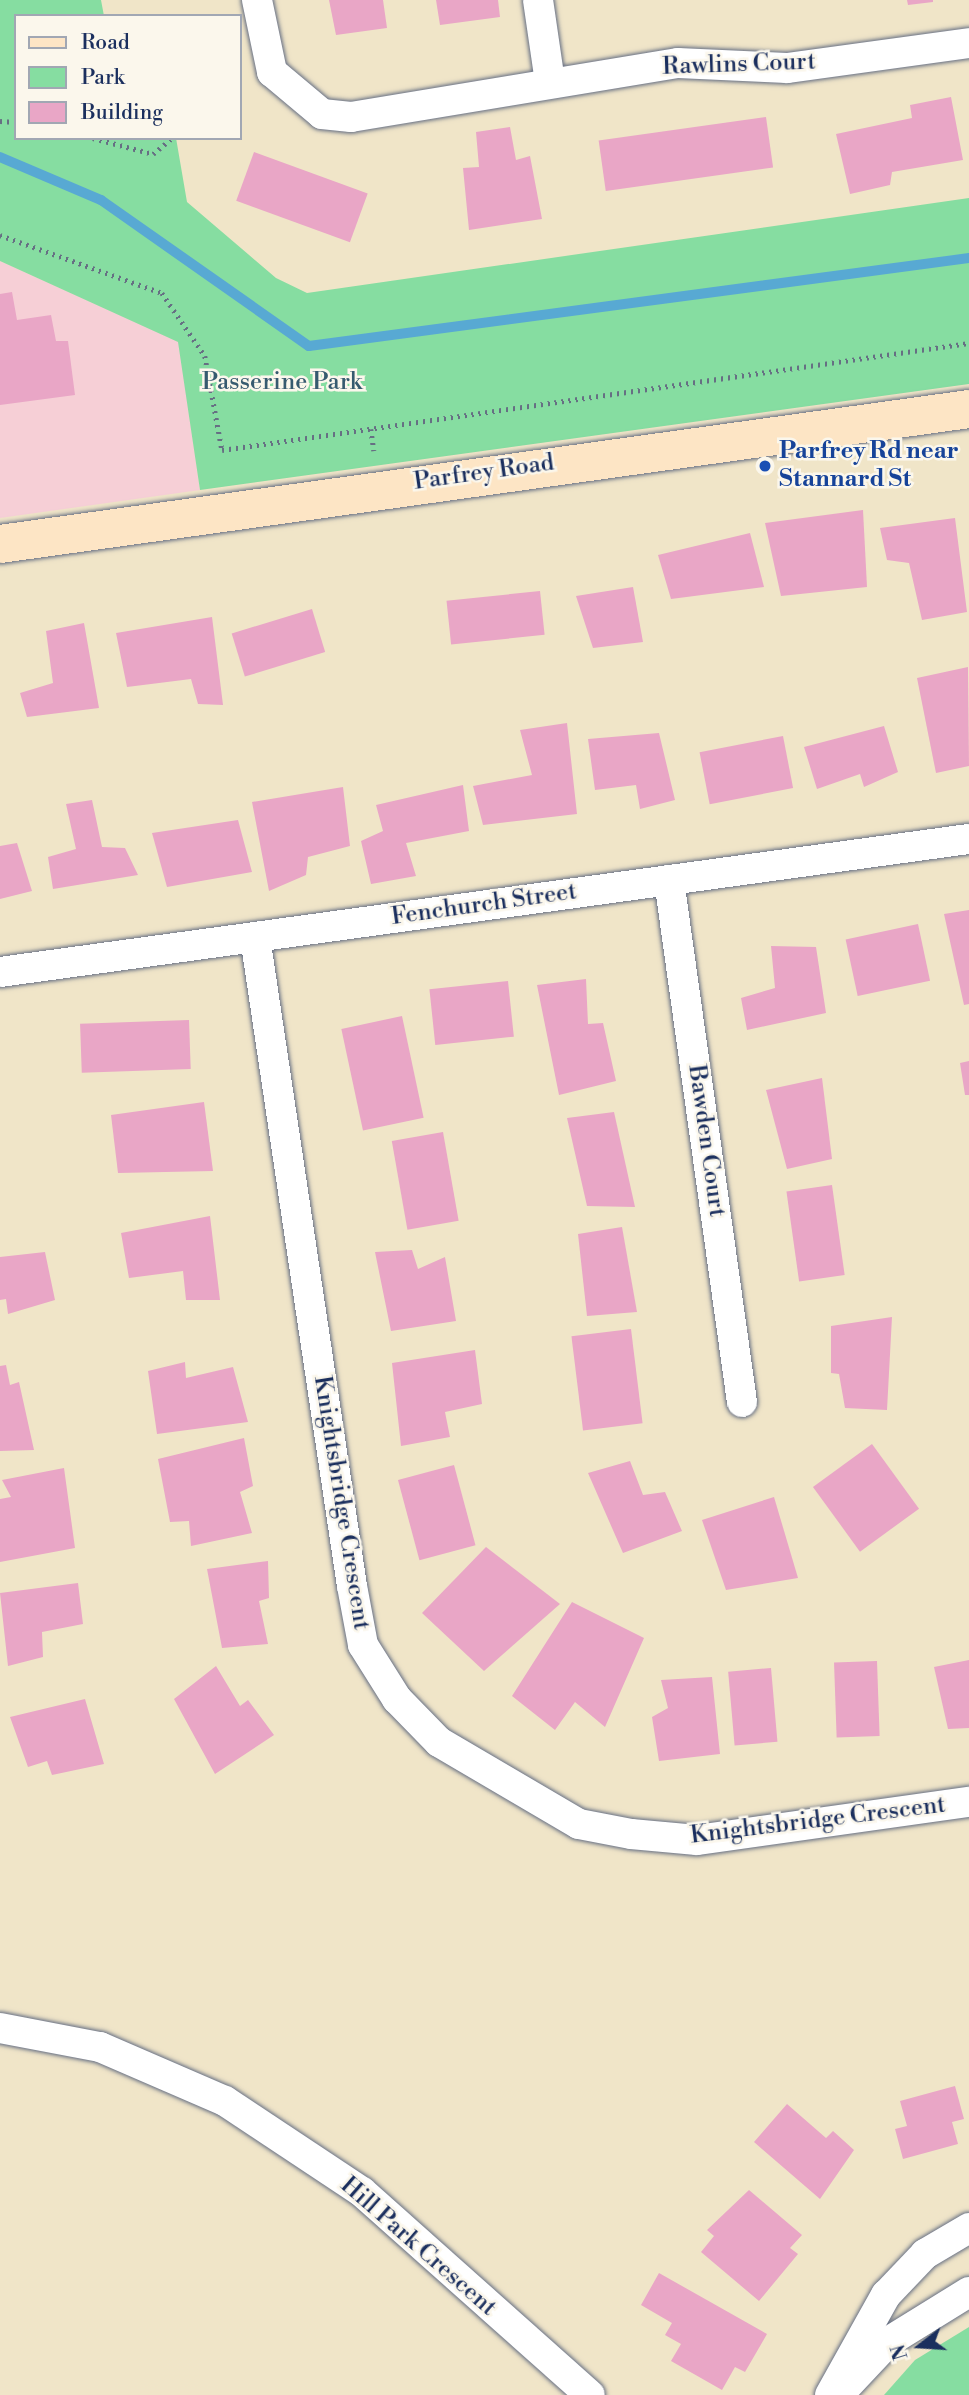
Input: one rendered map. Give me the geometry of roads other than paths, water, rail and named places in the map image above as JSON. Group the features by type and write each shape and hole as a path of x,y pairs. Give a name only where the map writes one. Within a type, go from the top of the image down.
{"main road":[{"name":"Parfrey Road","path":"0,544 969,409"}],"street":[{"name":"Rawlins Court","path":"257,0 272,72 322,114 351,117 550,82 678,63 787,68 969,43"},
{"path":"538,0 550,82"},
{"name":"Fenchurch Street","path":"0,972 969,839"},
{"name":"Bawden Court","path":"669,880 742,1402"},
{"name":"Knightsbridge Crescent","path":"255,937 352,1586 363,1645 397,1699 439,1742 579,1824 631,1834 697,1840 969,1802"},
{"name":"Hill Park Crescent","path":"0,2028 100,2047 225,2101 362,2192 590,2395"},
{"path":"830,2395 886,2295 925,2254 969,2228"},
{"path":"838,2395 888,2342 969,2292"}],"waterway":[{"path":"0,157 101,200 309,346 969,258"}],"place":[{"name":"Parfrey Rd near Stannard St","path":"765,466"}],"park label":[{"name":"Passerine Park","path":"282,383"}]}
